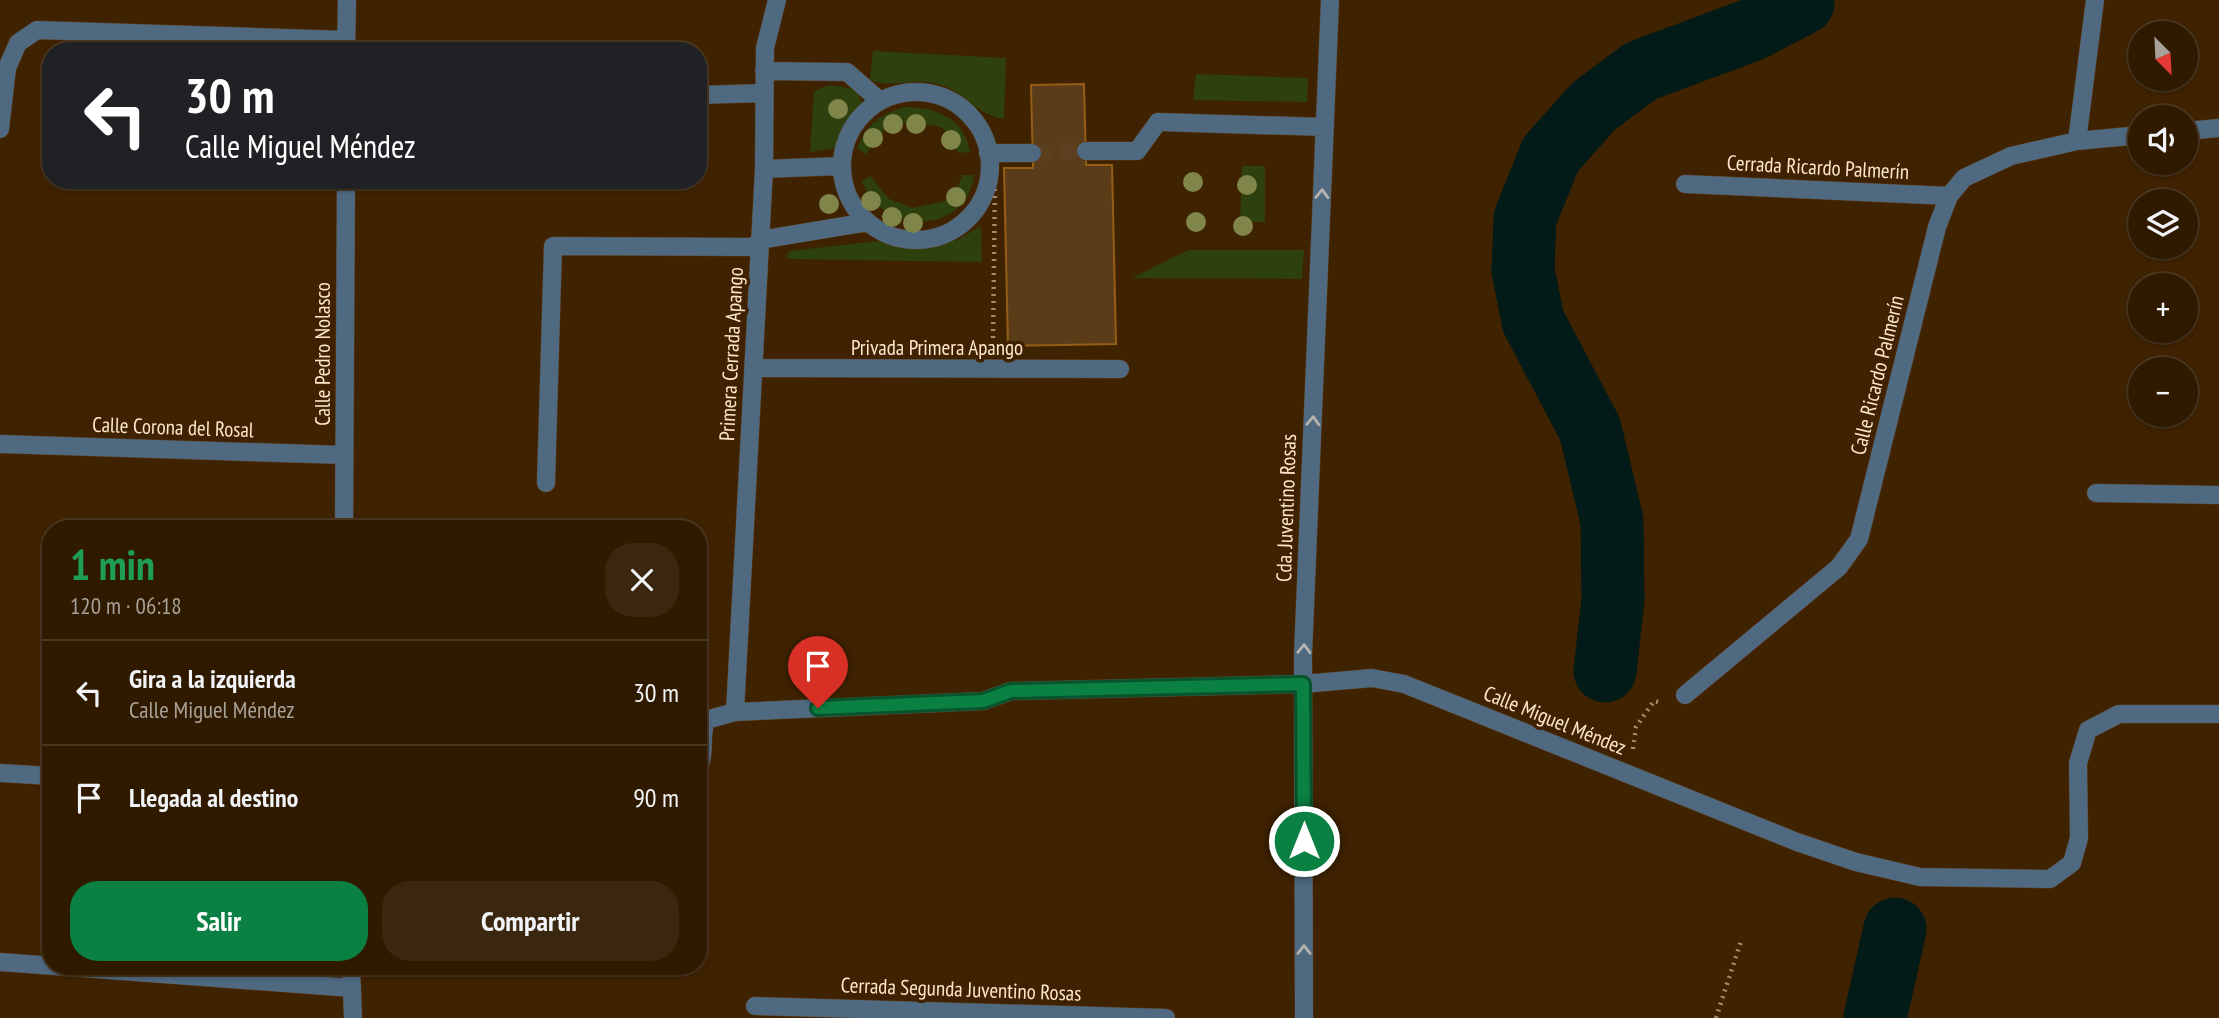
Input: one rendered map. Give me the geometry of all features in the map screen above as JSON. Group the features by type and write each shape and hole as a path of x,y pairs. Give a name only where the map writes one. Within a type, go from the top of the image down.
{"street":[{"path":"346,42 347,0"},
{"name":"Primera Cerrada Apango","path":"736,712 764,169 765,48 777,0"},
{"name":"Cda. Juventino Rosas","path":"1304,1018 1303,684 1330,0"},
{"path":"2077,141 2095,0"},
{"path":"0,129 7,68 18,43 37,30 284,42"},
{"path":"764,71 847,72 880,101"},
{"path":"707,95 764,93"},
{"path":"903,93 928,93 951,100 972,116 992,153 987,187 976,209 958,226 936,237 912,240 888,234 868,222 852,204 840,166 848,136 861,116 880,101 903,93"},
{"path":"1086,151 1137,151 1158,121 1325,127"},
{"path":"2198,130 2219,128"},
{"name":"Calle Ricardo Palmerín","path":"1685,695 1839,567 1853,552 1859,538 1937,227 1949,196 1964,178 2011,156 2077,141 2128,136"},
{"path":"992,153 1032,153"},
{"path":"764,169 840,166"},
{"name":"Cerrada Ricardo Palmerín","path":"1685,184 1949,196"},
{"name":"Calle Pedro Nolasco","path":"344,520 345,189"},
{"path":"546,483 553,246 759,244 868,222"},
{"name":"Privada Primera Apango","path":"754,368 1120,369"},
{"name":"Calle Corona del Rosal","path":"0,444 344,455"},
{"path":"2096,493 2219,495"},
{"name":"Calle Miguel Méndez","path":"707,720 736,712 983,701 1011,691 1303,684 1372,678 1404,684 1856,862 1920,877 2050,878 2072,863 2076,850 2078,764 2088,730 2119,714 2219,714"},
{"path":"0,773 42,775"},
{"path":"0,962 42,965"},
{"path":"176,975 352,988"},
{"path":"351,975 353,1018"},
{"name":"Cerrada Segunda Juventino Rosas","path":"755,1006 1166,1018"}],"path":[{"path":"992,153 992,370"},
{"path":"1625,772 1633,750 1636,727 1654,701 1680,708 1685,695"},
{"path":"1716,1018 1742,938"}],"green space":[{"path":"873,51 1006,58 1004,119 979,109 960,94 934,83 889,84 870,80"},
{"path":"1196,74 1308,78 1307,102 1193,100"},
{"path":"829,85 856,89 863,105 839,147 810,152 814,91"},
{"path":"904,107 927,109 947,117 962,131 970,152 958,153 950,134 941,127 908,121 884,130 866,154 857,149 874,122"},
{"path":"1242,166 1265,166 1265,222 1240,222"},
{"path":"962,175 974,175 968,195 956,209 941,218 923,222 905,220 887,212 873,199 862,181 870,176 889,199 913,208 945,201 955,194"},
{"path":"981,226 982,262 787,259 789,251 879,241 911,249 957,240"},
{"path":"1188,250 1304,250 1302,279 1132,278"}],"building":[{"path":"1084,84 1086,165 1112,165 1116,344 1008,346 1004,168 1033,168 1031,85"}],"waterway":[{"path":"1605,671 1613,600 1612,521 1590,429 1533,321 1523,270 1525,218 1551,154 1594,106 1641,71 1751,30 1803,3 1803,0"},
{"path":"1875,1018 1895,929"}],"tunnel":[{"path":"1032,153 1086,151"}],"route":[{"path":"818,708 983,701 1011,691 1303,684 1304,841"}]}
